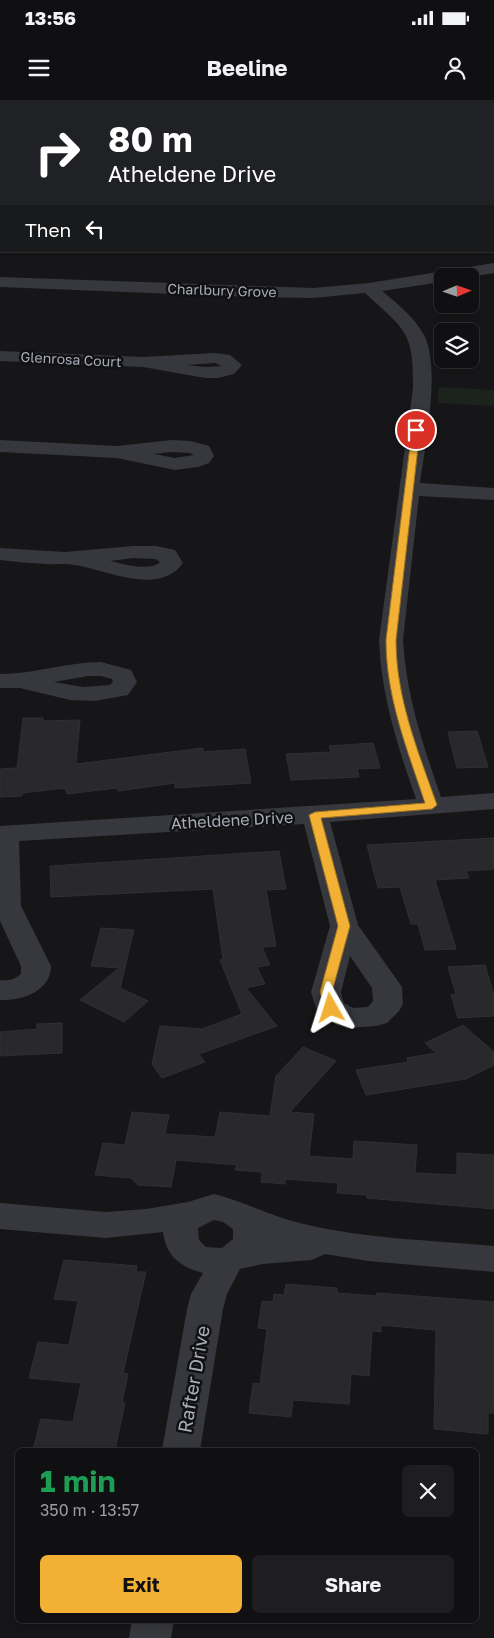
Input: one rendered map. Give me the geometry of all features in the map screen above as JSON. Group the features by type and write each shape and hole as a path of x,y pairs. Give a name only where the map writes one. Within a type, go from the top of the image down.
{"street":[{"path":"471,268 491,261"},
{"name":"Charlbury Grove","path":"0,282 269,293 313,293 369,288 434,278"},
{"path":"369,288 404,319 413,330 420,342 423,358 422,388 391,640 391,666 395,693 432,805"},
{"name":"Glenrosa Court","path":"0,356 143,362"},
{"path":"0,446 117,452"},
{"path":"410,489 494,494"},
{"path":"0,554 74,558"},
{"name":"Atheldene Drive","path":"3,833 315,815 494,801"},
{"path":"315,815 344,926"},
{"path":"0,990 7,991 25,987 36,976 36,966 3,912 3,833"},
{"path":"187,1236 202,1209 214,1207 226,1208 237,1212 246,1219 291,1235 346,1246 494,1259"},
{"path":"0,1216 106,1225 146,1236 187,1236"},
{"path":"230,1259 242,1253 248,1245 251,1237 246,1219"},
{"path":"187,1236 199,1259 210,1261 230,1259 263,1251 346,1246"},
{"name":"Rafter Drive","path":"187,1236 205,1309"},
{"name":"Rafter Drive","path":"181,1448 205,1309 209,1294 230,1259"},
{"path":"150,1638 152,1623"}],"shaded area":[{"path":"439,387 494,390 494,406 437,403"}],"building":[{"path":"23,718 43,718 43,721 80,720 76,764 203,748 203,752 245,749 251,783 175,788 175,783 118,791 117,788 67,794 65,788 22,793 22,796 0,797 0,769 17,768"},
{"path":"477,731 488,767 457,768 448,732"},
{"path":"373,743 380,768 357,769 359,777 291,780 286,754 331,752 329,746"},
{"path":"494,838 494,869 466,871 469,878 435,880 456,949 425,950 418,924 411,924 400,887 378,888 367,845"},
{"path":"279,851 286,889 266,890 276,946 262,947 270,965 257,967 265,984 246,988 277,1026 199,1054 205,1062 162,1078 152,1064 160,1026 202,1029 242,1014 220,960 223,959 213,889 51,897 50,866"},
{"path":"101,928 134,930 120,988 148,1001 124,1022 80,1000 119,968 91,966"},
{"path":"485,965 494,995 494,1016 458,1018 451,995 456,994 448,967"},
{"path":"62,1023 62,1053 0,1056 0,1032 37,1029 37,1024"},
{"path":"463,1025 494,1052 494,1065 466,1079 366,1095 356,1070 408,1062 407,1058 436,1053 425,1043"},
{"path":"303,1047 336,1061 290,1112 314,1114 309,1156 353,1159 354,1141 417,1145 415,1173 457,1175 457,1153 494,1155 494,1209 367,1198 367,1195 337,1193 338,1183 285,1179 285,1184 261,1182 262,1172 235,1170 237,1165 176,1160 171,1187 138,1185 131,1178 95,1175 103,1143 125,1145 132,1112 169,1115 165,1134 215,1137 220,1112 270,1116 276,1076"},
{"path":"64,1260 137,1266 136,1272 146,1272 123,1373 128,1374 122,1402 125,1403 115,1448 34,1448 41,1419 73,1422 81,1383 29,1378 38,1342 69,1345 78,1301 54,1299"},
{"path":"286,1284 337,1288 337,1293 376,1296 377,1293 494,1302 494,1413 488,1413 488,1434 434,1429 436,1330 381,1325 381,1332 372,1331 369,1376 351,1374 349,1404 293,1400 291,1417 249,1413 253,1383 260,1384 267,1329 258,1328 262,1301 273,1302 274,1294 284,1295"}],"route":[{"path":"331,1008 326,992 344,926 315,815 432,805 395,693 391,666 391,640 416,430"}]}
